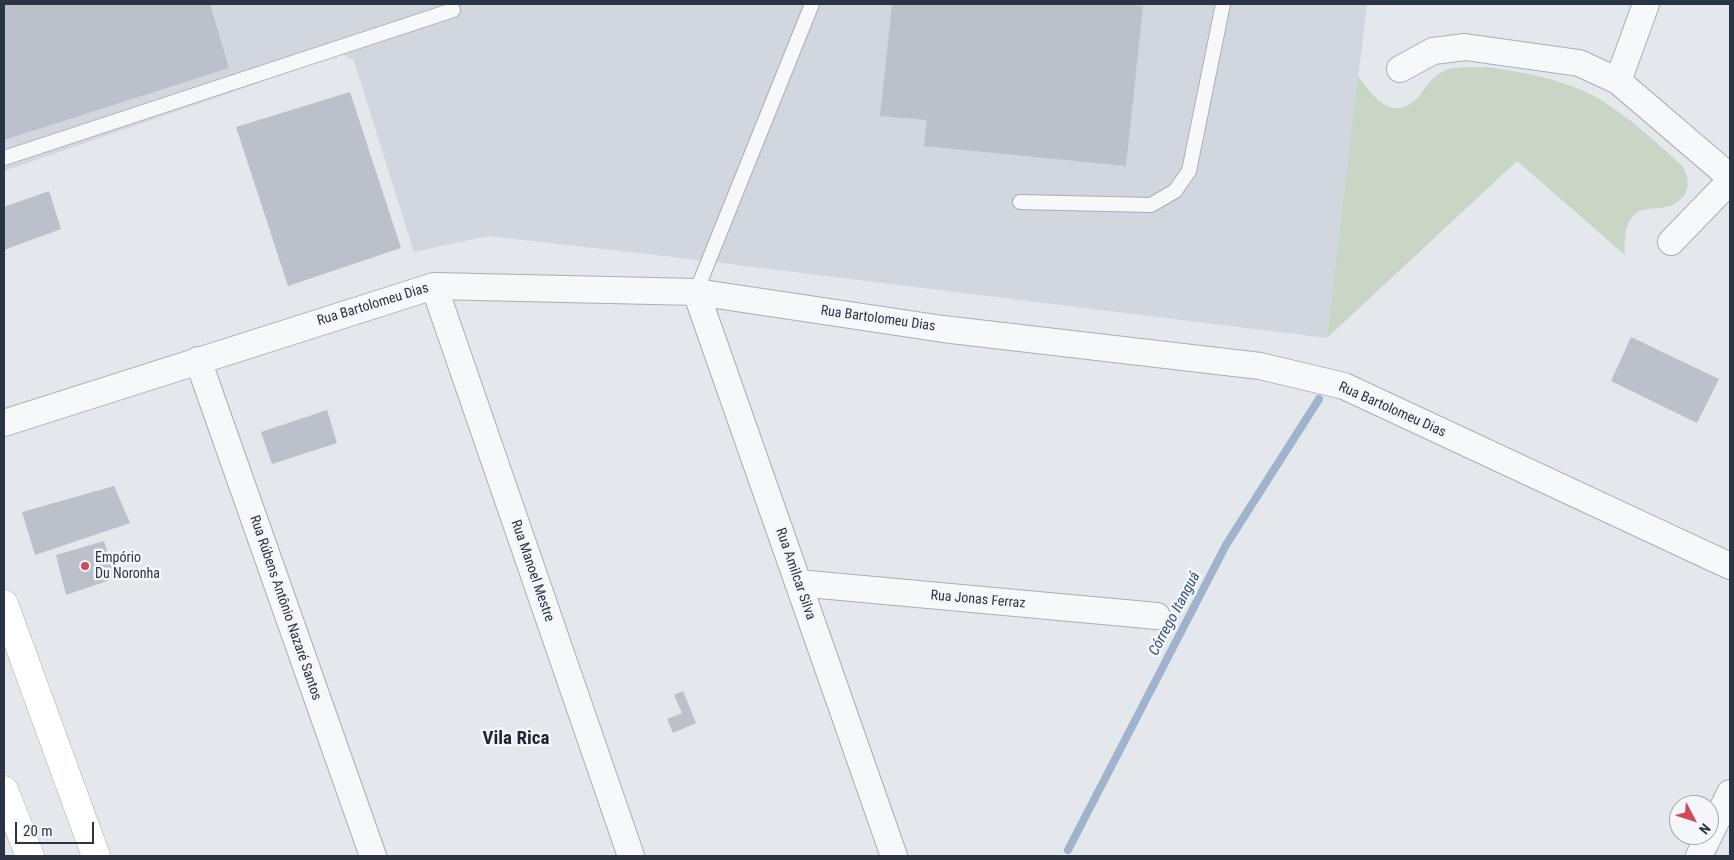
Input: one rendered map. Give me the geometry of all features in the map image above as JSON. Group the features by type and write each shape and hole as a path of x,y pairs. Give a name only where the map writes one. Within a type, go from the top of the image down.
{"main road":[{"path":"4,604 96,856"},
{"path":"4,790 30,856"}],"street":[{"path":"1618,81 1646,4"},
{"path":"1400,69 1433,51 1465,47 1579,63 1618,81 1730,177"},
{"path":"1671,242 1730,181"},
{"name":"Rua Bartolomeu Dias","path":"4,423 434,286 696,292 942,329 1260,366 1344,386 1730,566"},
{"name":"Rua Manoel Mestre","path":"434,286 631,856"},
{"name":"Rua Amilcar Silva","path":"696,292 894,856"},
{"name":"Rua Rúbens Antônio Nazaré Santos","path":"198,360 372,856"},
{"name":"Rua Jonas Ferraz","path":"798,583 1157,616"},
{"path":"1698,856 1730,793"}],"lane":[{"path":"696,292 812,4"},
{"path":"1020,202 1150,205 1175,191 1190,170 1222,4"},
{"path":"4,158 453,10"}],"shaded area":[{"path":"4,4 1367,4 1327,338 488,236 414,252 354,61 342,54 4,171"}],"green space":[{"path":"1487,67 1526,73 1551,80 1576,88 1601,100 1637,126 1682,166 1687,178 1686,192 1674,204 1644,210 1632,217 1626,230 1625,255 1517,161 1327,338 1358,76 1376,98 1390,107 1398,108 1406,106 1415,100 1433,79 1446,70"}],"building":[{"path":"4,4 210,4 229,68 4,140"},
{"path":"892,4 1116,4 1143,6 1126,166 924,146 927,120 880,116"},
{"path":"350,92 401,248 288,286 236,127"},
{"path":"49,191 61,229 4,250 4,207"},
{"path":"1631,337 1719,379 1697,423 1611,381"},
{"path":"327,410 337,443 272,464 261,432"},
{"path":"114,486 130,523 35,555 22,512"},
{"name":"Empório Du Noronha","path":"104,541 116,578 66,595 56,555"},
{"path":"683,691 696,723 673,733 667,719 682,713 674,695"}],"waterway":[{"name":"Córrego Itanguá","path":"1068,850 1226,545 1319,399"}],"place":[{"name":"Empório Du Noronha","path":"85,566"}],"district":[{"name":"Vila Rica","path":"516,739"}]}
